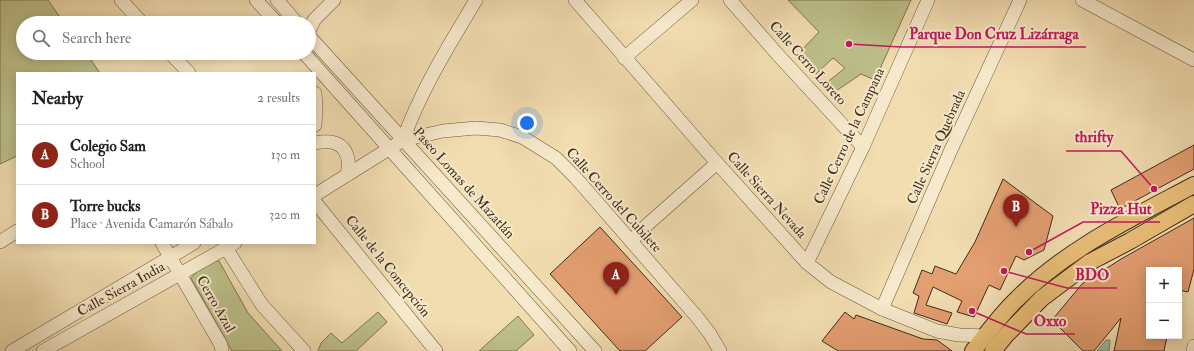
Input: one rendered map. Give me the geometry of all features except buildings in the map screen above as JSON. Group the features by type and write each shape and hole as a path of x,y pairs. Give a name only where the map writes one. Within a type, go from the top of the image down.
{"main road":[{"path":"973,351 1016,300 1061,261 1122,223 1194,185"},
{"path":"993,351 1006,334 1042,298 1090,262 1194,204"}],"street":[{"path":"121,0 136,16"},
{"path":"256,0 271,16"},
{"path":"277,0 292,16"},
{"path":"316,18 334,0"},
{"path":"316,194 403,140 429,79 476,0"},
{"name":"Calle Sierra Nevada","path":"575,0 624,58 807,263 831,282 882,309 937,330 959,335 986,336"},
{"path":"624,58 692,0"},
{"name":"Calle Cerro Loreto","path":"730,0 779,56 863,147"},
{"name":"Calle Cerro de la Campana","path":"807,263 863,147 928,0"},
{"name":"Calle Sierra Quebrada","path":"882,309 950,152 1020,0"},
{"path":"1082,0 1105,5 1194,60"},
{"name":"Paseo Lomas de Mazatlán","path":"316,44 595,351"},
{"path":"177,60 188,72"},
{"path":"308,60 311,72"},
{"path":"311,60 570,351"},
{"name":"Calle Cerro del Cubilete","path":"403,140 443,131 476,128 500,130 522,137 556,158 576,178 697,317 710,334 720,351"},
{"path":"316,142 332,141 340,145 348,160 347,175"},
{"path":"631,241 717,163"},
{"name":"Calle de la Concepción","path":"316,203 436,351"},
{"path":"0,242 16,232"},
{"name":"Cerro Azul","path":"163,244 221,345 222,351"},
{"name":"Calle Sierra India","path":"12,351 192,244"},
{"path":"230,246 262,305 304,351"},
{"name":"Calle Sierra India","path":"43,351 230,246"},
{"path":"1192,351 1194,346"}],"green space":[{"path":"0,0 48,0 59,16 16,16 16,60 91,60 99,72 16,72 16,156 0,164"},
{"path":"788,0 911,0 875,80 861,74 833,93 825,84 845,68 833,58 816,74 795,57 819,32"},
{"path":"213,261 219,261 248,313 282,351 232,351 191,278 198,270"},
{"path":"378,312 387,322 356,351 318,351 321,343 331,333 342,343"},
{"path":"518,316 534,335 516,351 479,351"}],"shaded area":[{"path":"1106,340 1110,340 1109,351 1097,351"}],"place":[{"name":"Parque Don Cruz Lizárraga","path":"849,44"},
{"name":"thrifty","path":"1154,189"},
{"name":"Torre bucks","path":"1016,227"},
{"name":"Pizza Hut","path":"1029,252"},
{"name":"BDO","path":"1004,271"},
{"name":"Colegio Sam","path":"616,295"},
{"name":"Oxxo","path":"972,311"}]}
